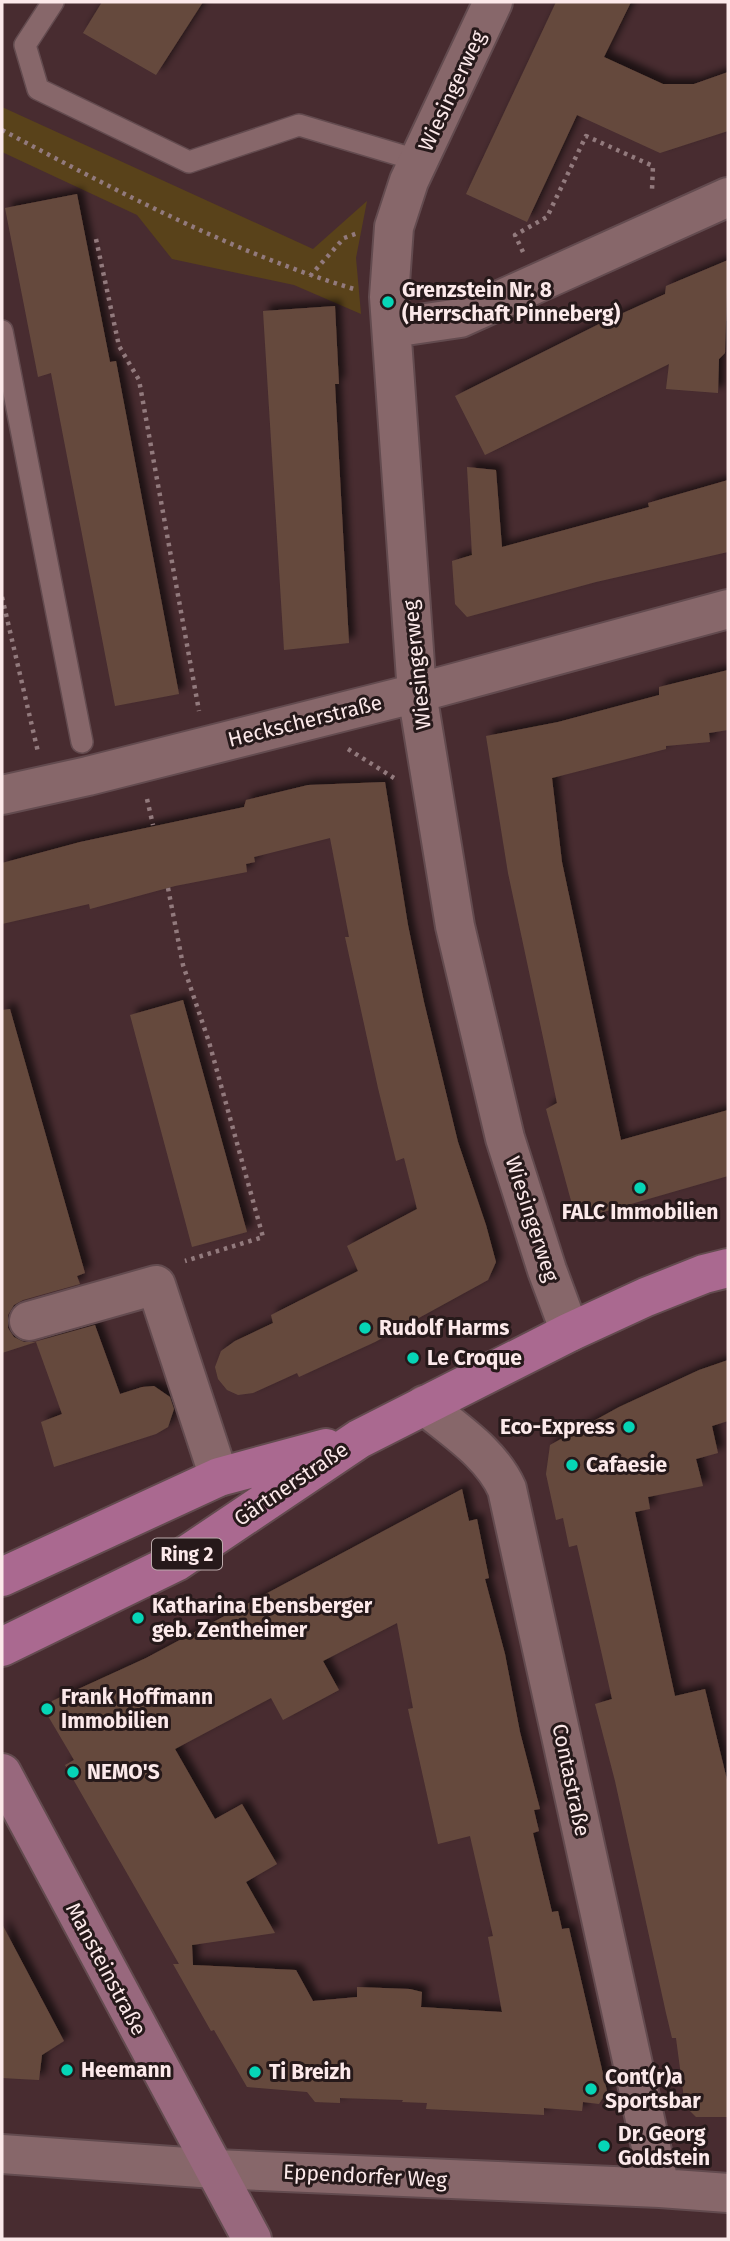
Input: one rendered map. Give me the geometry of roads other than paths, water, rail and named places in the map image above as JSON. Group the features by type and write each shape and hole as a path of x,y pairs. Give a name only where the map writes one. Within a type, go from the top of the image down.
{"main road":[{"name":"Gärtnerstraße","path":"2,1647 176,1562 359,1439 424,1405 646,1297 704,1274 728,1268"},
{"name":"Gärtnerstraße","path":"2,1577 219,1477 359,1439"}],"street":[{"name":"Wiesingerweg","path":"494,2 410,181 394,227 389,297 417,693 455,926 502,1125 547,1270 570,1332"},
{"path":"392,328 460,318 728,197"},
{"name":"Heckscherstraße","path":"2,795 417,693 728,609"},
{"path":"29,1321 156,1285 219,1477"},
{"name":"Contastraße","path":"424,1405 487,1458 508,1489 660,2188"},
{"name":"Mansteinstraße","path":"2,1773 252,2239"},
{"name":"Eppendorfer Weg","path":"2,2154 215,2169 728,2193"}],"lane":[{"path":"53,2 25,45 37,89 188,162 299,125 419,161"},
{"path":"2,331 82,742"}],"place":[{"name":"Grenzstein Nr. 8 (Herrschaft Pinneberg)","path":"388,302"},
{"name":"FALC Immobilien","path":"640,1188"},
{"name":"Rudolf Harms","path":"365,1328"},
{"name":"Le Croque","path":"413,1358"},
{"name":"Eco-Express","path":"629,1427"},
{"name":"Cafaesie","path":"572,1465"},
{"name":"Katharina Ebensberger geb. Zentheimer","path":"138,1618"},
{"name":"Frank Hoffmann Immobilien","path":"47,1709"},
{"name":"NEMO'S","path":"73,1772"},
{"name":"Heemann","path":"67,2070"},
{"name":"Ti Breizh","path":"255,2072"},
{"name":"Cont(r)a Sportsbar","path":"591,2089"},
{"name":"Dr. Georg Goldstein","path":"604,2146"}]}
